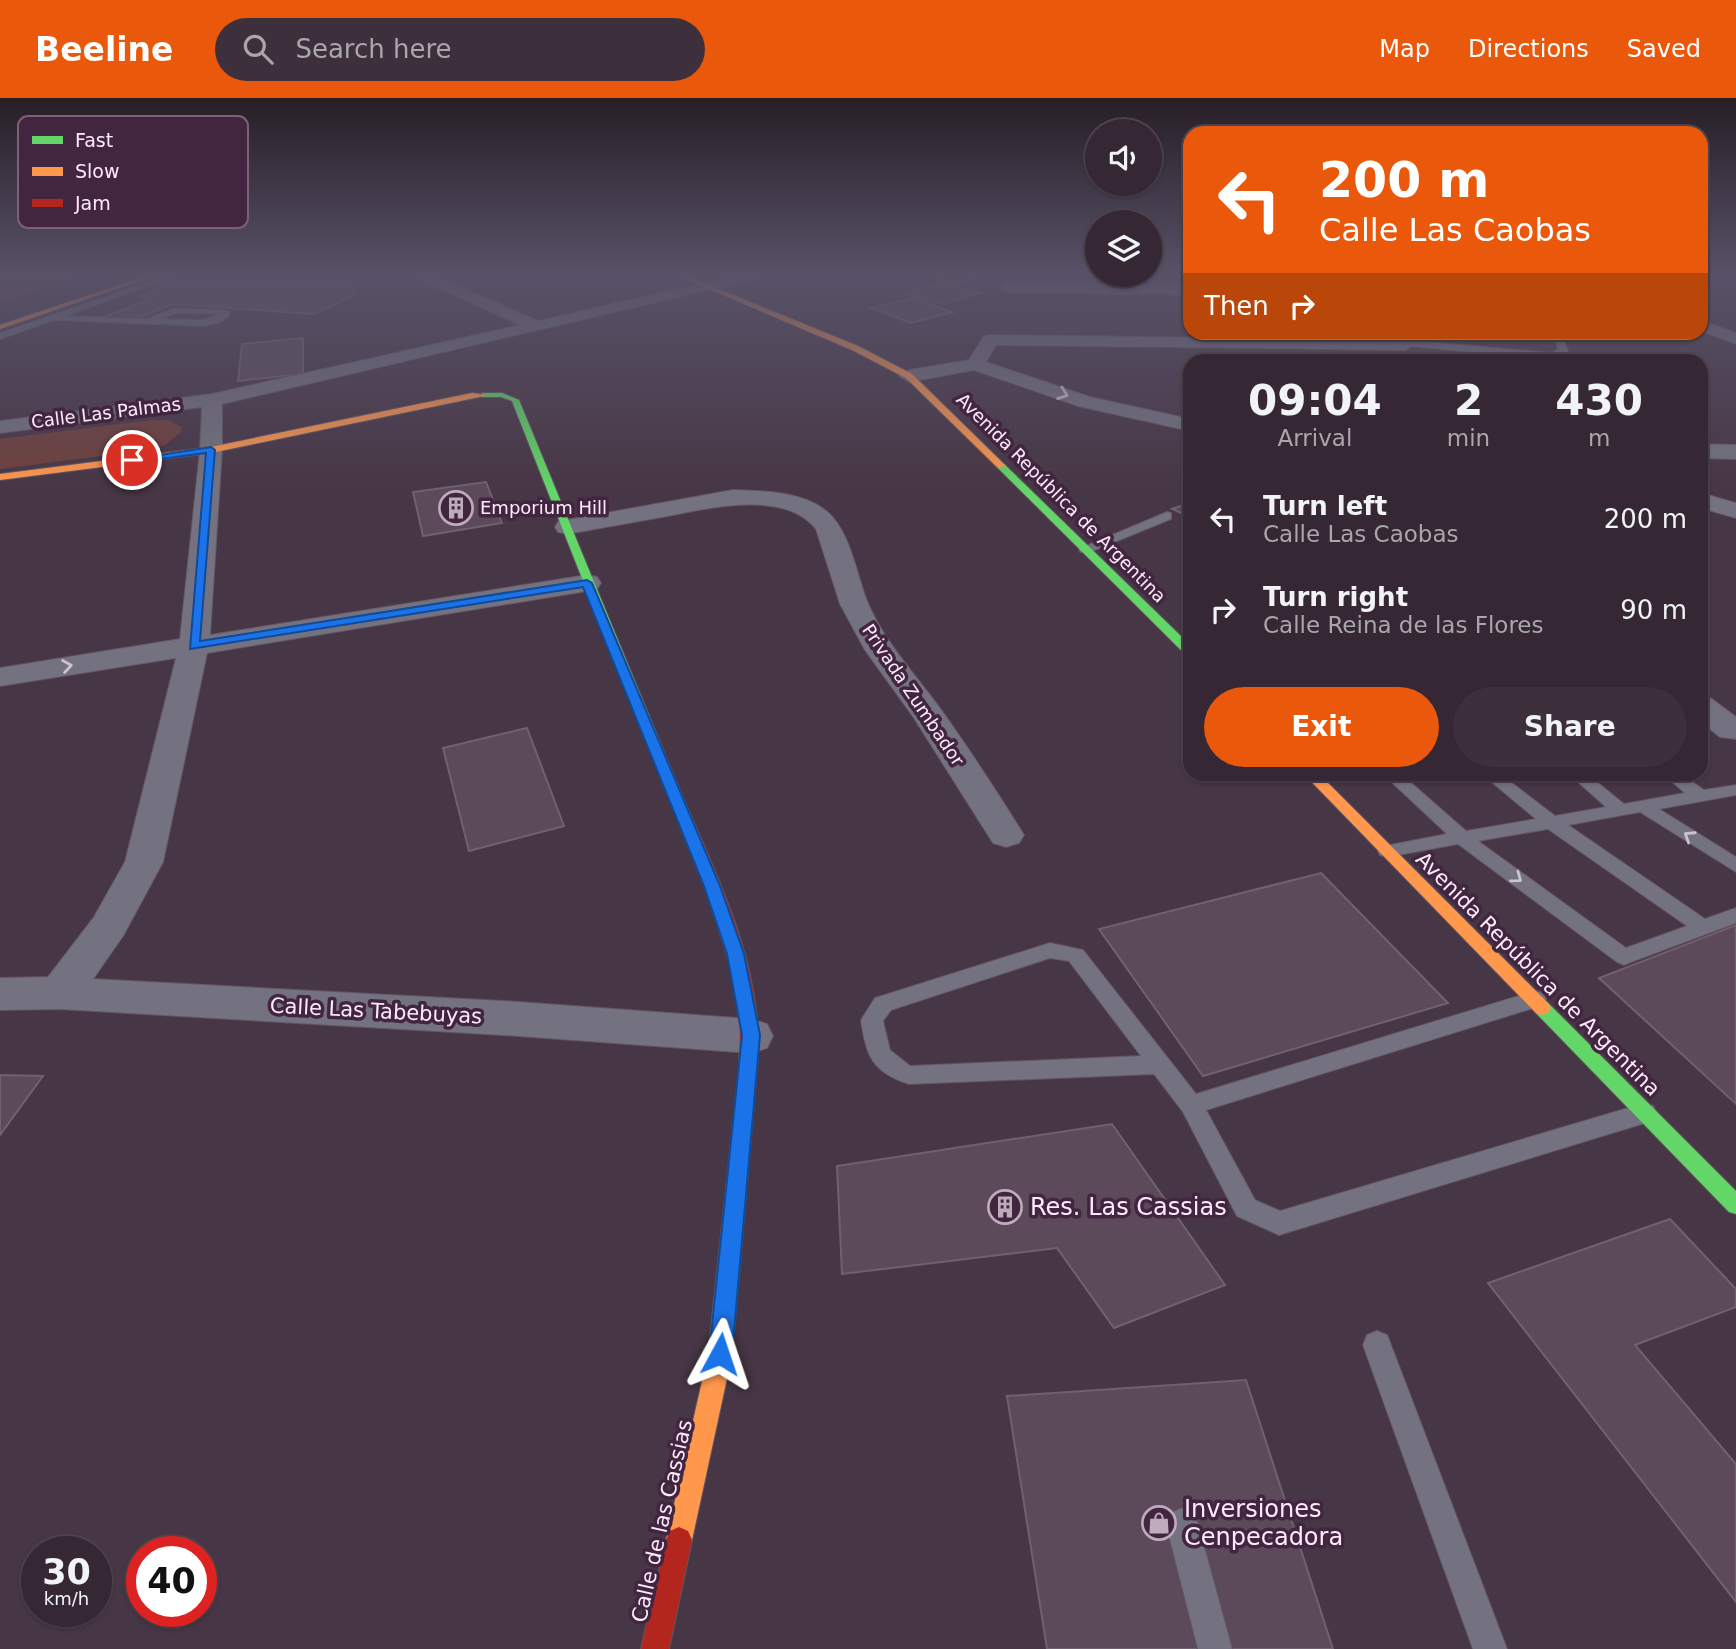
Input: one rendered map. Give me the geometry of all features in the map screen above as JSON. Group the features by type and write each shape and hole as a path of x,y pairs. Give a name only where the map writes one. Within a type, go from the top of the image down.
{"main road":[{"name":"Avenida República de Argentina","path":"846,344 909,376 1183,645"},
{"name":"Calle de las Cassias","path":"211,450 472,395 502,395 515,400 712,886 735,954 751,1035 720,1354 654,1649"},
{"path":"0,477 211,450"},
{"name":"Avenida República de Argentina","path":"1318,781 1736,1205"}],"street":[{"path":"60,993 109,926 144,862 194,646 213,404 463,344"},
{"path":"975,364 987,344"},
{"path":"1386,344 1410,345"},
{"path":"909,376 975,364 1085,402 1183,423"},
{"path":"0,410 206,387 279,387"},
{"name":"Calle Las Palmas","path":"0,427 213,404"},
{"name":"Calle Las Palmas","path":"0,435 213,404"},
{"path":"1708,450 1736,452"},
{"name":"Privada Zumbador","path":"567,527 733,497 769,499 803,507 818,516 828,528 854,604 880,650 929,716 1006,835"},
{"path":"1708,502 1736,511"},
{"path":"0,677 587,583"},
{"path":"1708,711 1732,730"},
{"name":"Calle Las Tabebuyas","path":"0,994 60,993 751,1035"}],"lane":[{"path":"1410,345 1512,354"},
{"path":"1085,549 1167,516"},
{"path":"1399,781 1462,838 1624,957 1736,915"},
{"path":"1499,781 1551,822 1703,927"},
{"path":"1585,781 1620,810"},
{"path":"1680,781 1700,796"},
{"path":"1387,851 1736,790"},
{"path":"1642,806 1736,866"},
{"path":"1158,1065 909,1075 890,1068 877,1050 872,1020 883,1004 1049,950 1076,955 1191,1105 1246,1208 1279,1223 1645,1113"},
{"path":"1191,1105 1535,999"},
{"path":"1377,1345 1490,1649"},
{"path":"1182,1524 1215,1649"}],"shaded area":[{"path":"167,420 182,427 181,432 165,445 149,450 0,469 0,439"}],"building":[{"path":"242,344 303,344 303,374 238,381"},
{"name":"Emporium Hill","path":"486,482 502,523 423,536 413,492"},
{"path":"1183,505 1183,514 1172,509"},
{"path":"527,728 564,826 469,851 443,748"},
{"path":"1321,873 1448,1003 1203,1076 1099,929"},
{"path":"1736,925 1736,1104 1599,978"},
{"path":"0,1075 43,1076 0,1135"},
{"name":"Res. Las Cassias","path":"1112,1124 1225,1285 1114,1328 1057,1248 842,1274 837,1166"},
{"path":"1670,1219 1736,1289 1736,1307 1635,1345 1736,1464 1736,1602 1488,1283"},
{"name":"Inversiones Cenpecadora","path":"1246,1380 1333,1649 1047,1649 1007,1396"}],"traffic: fast":[{"path":"485,395 502,395 515,400 673,791"},
{"path":"1001,466 1183,645"},
{"path":"1542,1008 1736,1205"}],"traffic: slow":[{"path":"846,344 909,376 1001,466"},
{"path":"0,477 211,450 472,395 485,395"},
{"path":"1318,781 1542,1008"},
{"path":"679,1540 720,1355 748,1068"}],"traffic: jam":[{"path":"673,791 714,891 737,961 749,1032 748,1068"},
{"path":"655,1649 679,1540"}],"place":[{"name":"Emporium Hill","path":"456,508"},
{"name":"Res. Las Cassias","path":"1005,1207"},
{"name":"Inversiones Cenpecadora","path":"1159,1523"}],"route":[{"path":"132,460 211,450 194,646 587,583 712,886 735,954 751,1035 720,1354"}]}
